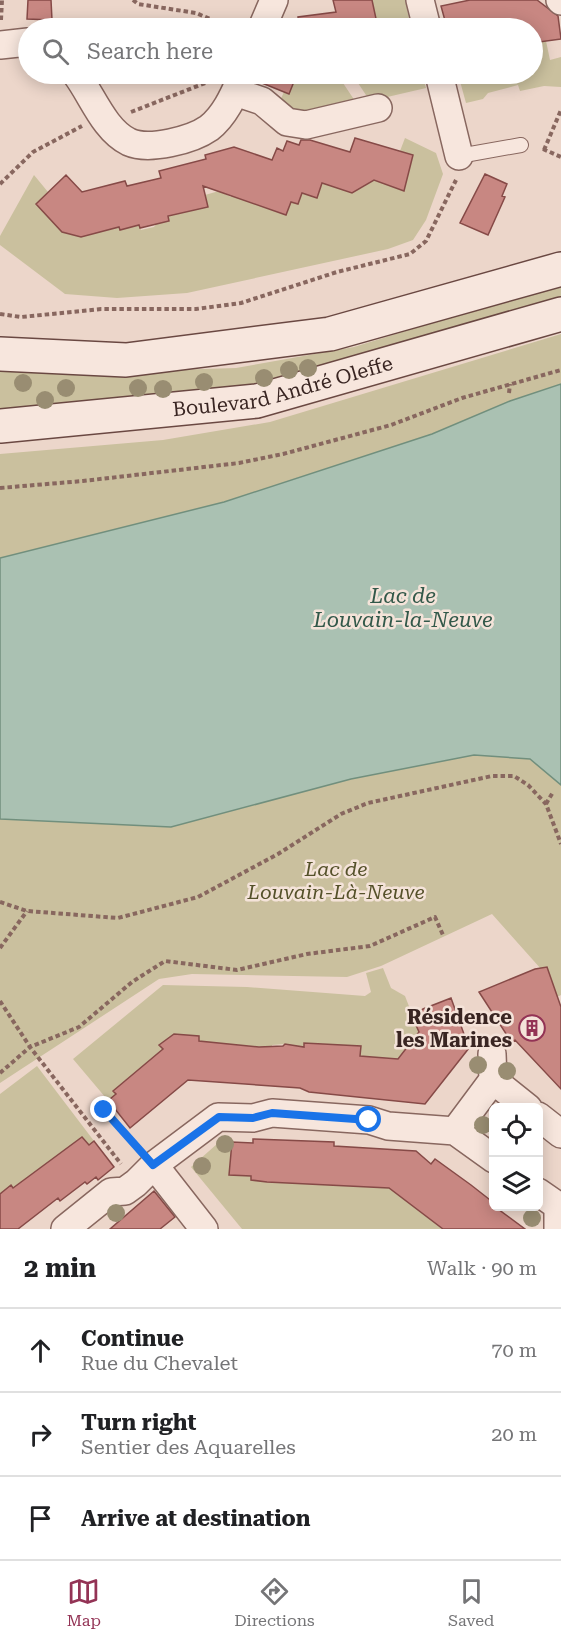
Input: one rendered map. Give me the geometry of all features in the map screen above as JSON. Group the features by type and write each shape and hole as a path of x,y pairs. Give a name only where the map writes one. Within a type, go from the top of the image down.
{"main road":[{"name":"Boulevard André Oleffe","path":"0,354 126,360 330,334 561,270"},
{"name":"Boulevard André Oleffe","path":"0,426 257,401 561,314"}],"street":[{"path":"266,18 274,0"},
{"path":"420,0 424,18"},
{"path":"0,45 18,43"},
{"path":"83,84 116,132 129,142 144,146 167,144 208,128 222,113 231,84"},
{"path":"236,84 287,122 306,125 378,108"},
{"path":"441,84 459,156"},
{"path":"443,1131 492,1067 524,1103"},
{"path":"64,1229 111,1192 125,1191 219,1117 253,1118 272,1113 369,1120 388,1126 443,1131 490,1157"},
{"path":"543,1120 561,1134"},
{"path":"145,1174 204,1229"}],"lane":[{"path":"459,156 521,145"}],"path":[{"path":"133,0 138,4 196,14 206,18"},
{"path":"125,114 222,84"},
{"path":"544,150 561,110"},
{"path":"0,184 33,152 84,125"},
{"path":"521,145 534,146 561,157"},
{"path":"0,314 21,317 101,309 196,309 241,303 338,272 410,254 426,241 442,212 462,168 459,156"},
{"path":"0,488 105,479 239,463 283,454 391,425 462,398 561,370"},
{"path":"509,393 510,384"},
{"path":"0,902 27,911 118,918 198,897 278,854 341,814 368,803 450,783 492,776 514,776 528,784 546,804 561,844"},
{"path":"546,804 552,792"},
{"path":"0,948 27,911"},
{"path":"0,1073 30,1047 79,1027 132,982 165,961 237,970 307,954 370,946 435,917 443,935"},
{"path":"0,1001 30,1047 145,1174"},
{"path":"104,1110 145,1174"}],"green space":[{"path":"372,0 405,0 409,18 375,18"},
{"path":"543,41 546,41 550,60 561,57 561,87 544,86 520,91 518,85 488,93 483,99 466,103 461,84 543,84"},
{"path":"293,84 344,84 357,104 310,116 279,103 284,92 289,94"},
{"path":"359,84 425,84 426,88 370,101"},
{"path":"405,138 436,153 443,174 426,220 413,240 388,249 187,293 117,298 65,294 0,245 0,236 34,175 48,192 36,204 65,231 81,235 139,225 141,230 154,227 167,210 208,207 205,195 219,191 231,197 234,189 261,206 286,215 291,202 302,193 317,198 323,180 352,193 365,186 369,174 404,190 413,156 400,151"},
{"path":"561,283 561,298 299,375 225,389 0,414 0,370 106,372 236,368 354,347"},
{"path":"561,334 561,384 510,401 432,434 224,502 0,558 0,454 163,440 270,422"},
{"name":"Lac de Louvain-Là-Neuve","path":"474,755 530,759 561,785 561,995 555,998 541,969 492,914 381,966 347,977 192,974 159,979 0,1083 0,819 171,827 351,779"},
{"path":"383,968 391,988 405,996 419,1032 398,1059 360,1056 361,1046 324,1044 304,1048 285,1044 272,1045 272,1048 229,1044 228,1046 199,1041 199,1036 190,1035 160,1045 163,1049 122,1083 127,1090 111,1104 73,1059 163,985 247,987 365,996 371,992 366,973"},
{"path":"37,1066 94,1141 89,1145 82,1137 13,1188 11,1186 0,1194 0,1094"},
{"path":"226,1136 232,1142 230,1175 251,1176 251,1180 268,1182 389,1188 443,1229 242,1229 191,1167"}],"water":[{"name":"Lac de Louvain-la-Neuve","path":"561,384 561,785 530,759 474,755 351,779 171,827 0,819 0,558 224,502 432,434 510,401"}],"building":[{"path":"28,0 51,0 52,18 27,18"},
{"path":"333,0 372,0 376,18 298,18 336,12"},
{"path":"470,0 537,0 558,16 561,39 543,41 543,18 444,18 441,6"},
{"path":"264,84 293,84 289,94"},
{"path":"355,138 413,155 404,191 374,180 352,193 322,183 317,198 302,193 298,204 291,202 286,215 203,186 208,207 168,216 169,221 140,228 139,225 120,230 119,227 81,237 62,232 36,204 66,175 82,192 125,181 127,186 161,178 159,171 206,159 205,155 234,147 272,160 277,148 283,151 287,141 299,145 301,140 310,140 350,152"},
{"path":"485,174 507,184 502,196 505,197 488,235 460,223"},
{"name":"Résidence les Marines","path":"547,967 561,1007 561,1089 515,1040 512,1043 479,992 535,969"},
{"path":"451,998 469,1048 425,1104 309,1092 300,1088 188,1080 130,1128 111,1104 110,1099 116,1094 113,1091 163,1049 159,1045 174,1034 199,1036 199,1041 259,1047 285,1044 304,1047 304,1043 361,1046 360,1056 398,1059 419,1032 415,1023 417,1014 423,1009"},
{"path":"82,1137 89,1145 94,1141 114,1167 98,1180 96,1177 87,1184 85,1182 60,1201 58,1198 18,1229 0,1229 0,1194 11,1185 13,1188"},
{"path":"253,1139 334,1142 334,1146 416,1151 431,1164 435,1159 489,1199 489,1211 501,1211 525,1229 443,1229 389,1188 267,1182 251,1180 251,1176 229,1175 232,1142 253,1143"},
{"path":"154,1191 175,1217 160,1229 110,1229"}],"place":[{"name":"Résidence les Marines","path":"532,1028"}],"route":[{"path":"104,1110 153,1165 219,1117 253,1118 272,1113 369,1120"}]}
